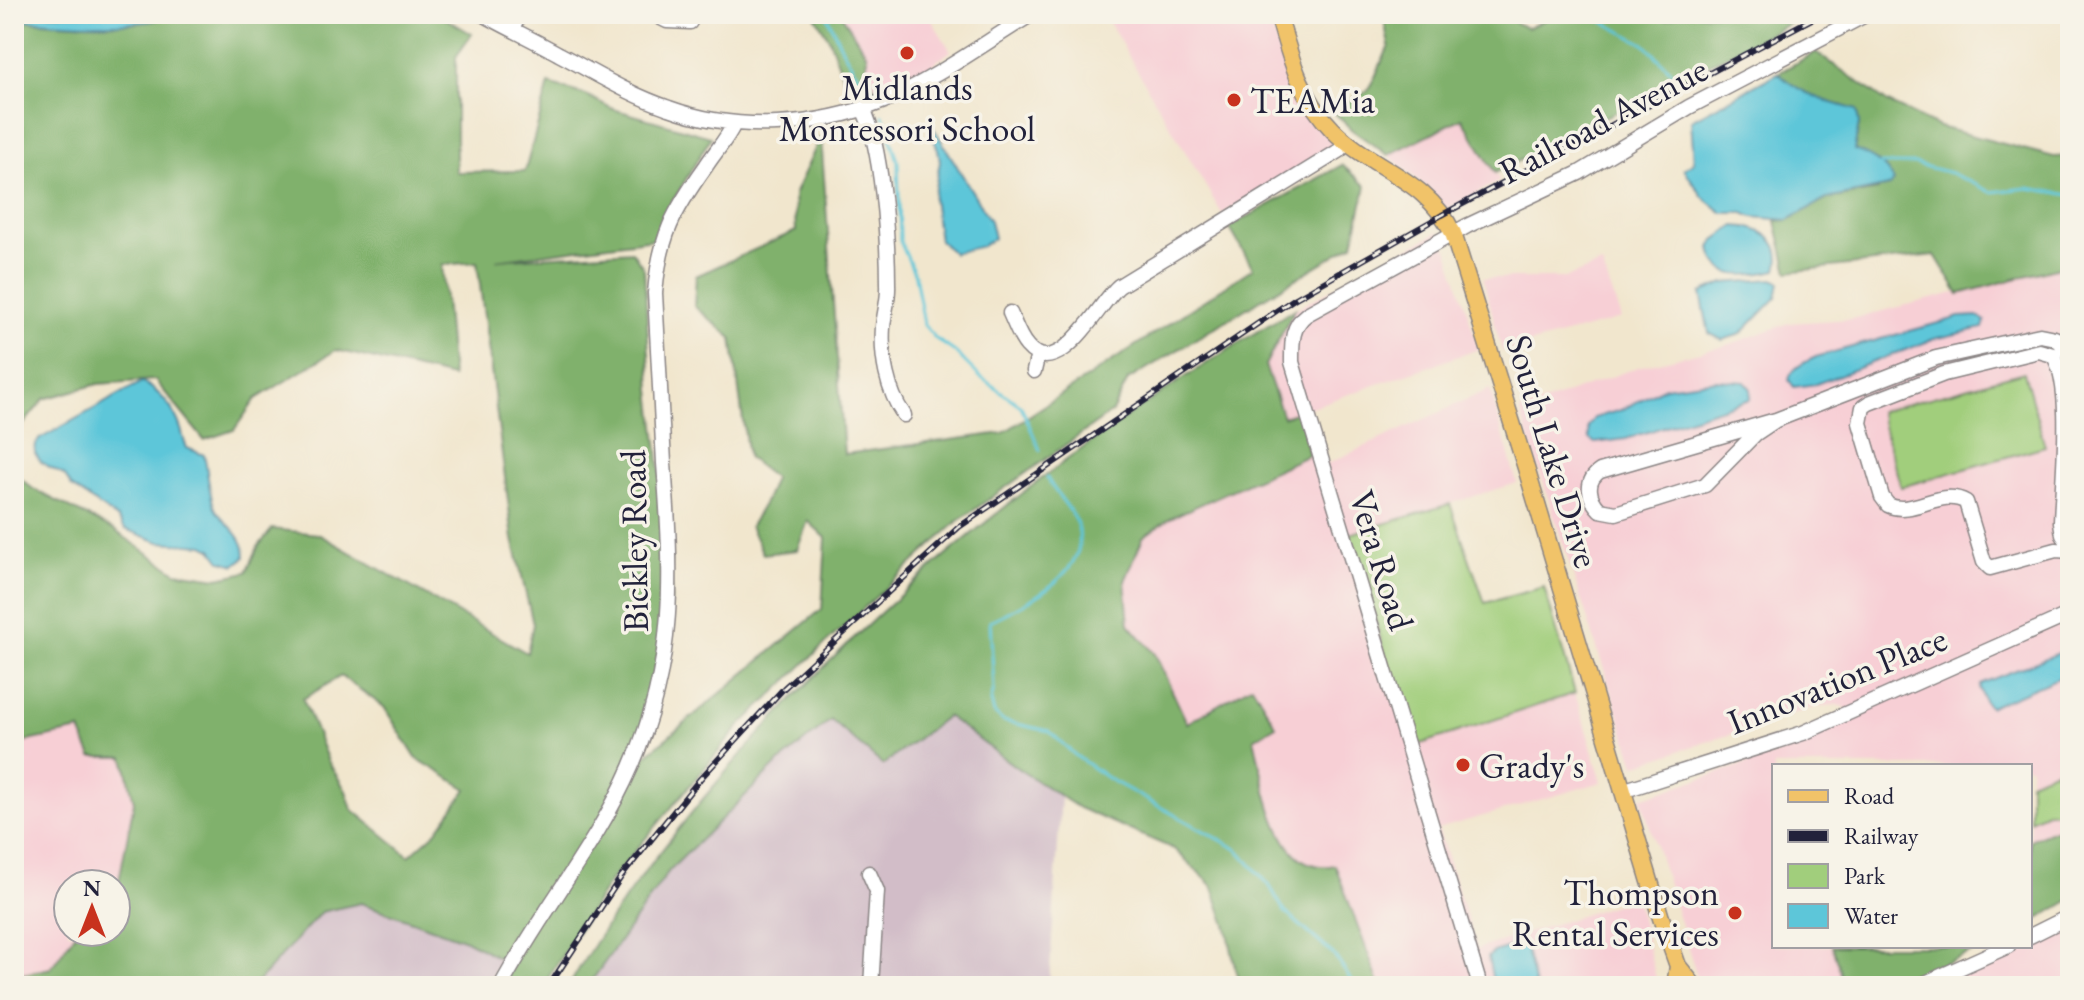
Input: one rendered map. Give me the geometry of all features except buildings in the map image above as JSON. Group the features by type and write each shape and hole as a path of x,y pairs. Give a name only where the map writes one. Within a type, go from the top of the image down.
{"main road":[{"name":"South Lake Drive","path":"1278,14 1297,78 1319,115 1347,142 1419,189 1453,233 1678,966 1694,986"},
{"name":"South Lake Drive","path":"1675,986 1678,966"}],"street":[{"path":"483,14 653,102 684,113 734,124 790,123 863,109 924,80 1032,14"},
{"path":"512,29 520,14"},
{"path":"653,14 667,21 690,22"},
{"name":"Railroad Avenue","path":"1453,233 1579,173 1689,107 1867,14"},
{"path":"863,109 871,124 880,183 889,287 882,330 889,388 904,415"},
{"name":"Bickley Road","path":"501,986 620,791 645,733 655,699 663,666 671,599 655,293 657,270 671,220 734,124"},
{"path":"1010,313 1025,344 1038,354 1052,355 1063,350 1081,334 1107,297 1119,286 1339,151 1347,142"},
{"name":"Vera Road","path":"1453,233 1301,319 1293,335 1292,362 1480,986"},
{"path":"1776,420 1755,434 1714,478 1701,487 1616,513 1600,510 1591,498 1590,483 1600,471 1776,420 1926,362 2044,335 2060,342 2070,354"},
{"path":"2070,545 2063,535 2061,522 2064,388 2053,355 2039,351 1944,374 1863,407 1860,423 1882,497 1888,505 1902,508 1958,497 1966,502 1984,562 1990,568 2056,550 2070,551"},
{"path":"1034,371 1038,354"},
{"name":"Innovation Place","path":"1622,791 1803,733 2070,614"},
{"path":"869,873 877,891 871,986"},
{"path":"2032,935 2070,916"},
{"path":"1919,986 2004,948"}],"shaded area":[{"name":"Midlands Montessori School","path":"841,14 928,14 951,51 919,74 877,93 866,70 867,55"},
{"path":"1104,14 1268,14 1284,67 1298,96 1339,146 1222,214"},
{"path":"1462,118 1500,181 1446,209 1432,192 1388,155"},
{"path":"1438,232 1448,251 1479,349 1283,417 1265,365 1295,309"},
{"path":"1602,264 1621,319 1502,351 1483,278 1565,278"},
{"path":"2070,264 2070,832 2054,830 2032,839 2032,764 1772,764 1772,948 1833,948 1845,986 1700,986 1641,798 1791,749 1850,716 1844,707 1837,705 1815,707 1635,765 1520,411 1638,367 1725,346 1789,323 1851,319"},
{"path":"1490,389 1517,483 1351,534 1414,747 1575,693 1602,782 1438,829 1477,949 1636,898 1658,986 1380,986 1335,866 1321,869 1299,860 1277,829 1254,739 1275,726 1252,685 1187,723 1155,654 1129,624 1125,581 1143,537 1170,518 1309,455 1329,463"},
{"path":"947,716 1061,796 1049,986 588,986 669,871 775,766 831,719 883,765"},
{"path":"80,729 124,757 134,802 121,868 52,868 52,948 65,948 51,968 14,976 14,744"},
{"path":"361,903 466,940 500,959 487,986 254,986 321,912"},
{"path":"2070,923 2070,986 1935,986 2016,948 2032,948 2032,940"}],"green space":[{"path":"170,14 438,14 472,34 456,57 456,172 525,171 549,84 586,95 613,109 711,137 664,216 654,239 496,260 632,251 644,269 651,390 670,557 671,599 633,766 822,609 826,538 808,521 797,550 763,554 750,526 774,478 748,458 732,338 694,306 696,276 796,231 794,195 821,136 844,454 1003,433 1253,268 1229,227 1342,165 1366,186 1353,244 1128,380 1112,412 957,522 739,727 609,882 543,986 501,986 512,965 466,940 361,903 321,912 254,986 14,986 14,976 51,968 65,948 132,948 132,868 121,868 134,802 124,757 92,757 80,730 14,744 14,473 33,489 114,530 176,572 218,578 247,572 258,547 272,529 318,534 527,653 533,624 513,539 477,262 442,265 452,377 336,350 256,399 234,430 204,440 155,380 98,384 44,399 14,436 14,19 95,24 141,23","holes":["341,676 384,707 416,758 467,789 437,831 409,856 352,809 303,699"]},
{"path":"814,14 841,14 867,55 866,70 877,93 850,95 829,39"},
{"path":"1383,14 1509,14 1516,23 1527,28 1559,14 1651,14 1667,20 1680,14 1743,14 1752,18 1760,14 1808,14 1495,173 1462,118 1388,155 1352,130 1332,110 1367,91 1375,77 1389,46"},
{"path":"1816,52 1888,103 1939,127 2054,157 2070,156 2070,264 1959,294 1935,255 1788,272 1776,221 1788,220 1827,199 1878,190 1885,167 1854,150 1859,124 1843,106 1822,101 1794,88 1778,73"},
{"path":"1295,309 1265,365 1283,417 1300,411 1309,455 1170,518 1143,537 1125,581 1129,624 1155,654 1187,723 1252,685 1276,726 1254,739 1276,823 1299,857 1315,865 1335,865 1380,986 1239,986 1227,928 1212,885 1174,849 1079,808 1020,770 947,716 883,765 831,720 775,766 669,871 588,986 569,986 615,913 702,800 833,658 903,592 1053,470 1213,359"},
{"path":"2024,372 2045,446 1901,487 1879,412"},
{"path":"1450,504 1485,603 1544,587 1575,693 1412,747 1350,534"},
{"path":"2067,765 2070,771 2070,811 2047,812 2032,819 2032,780"},
{"path":"2054,830 2070,832 2070,900 2032,923 2032,839"},
{"path":"1833,948 1981,948 1893,986 1845,986"}],"water":[{"path":"14,14 170,14 141,22 95,24 14,19"},
{"path":"1778,73 1825,101 1857,110 1859,124 1854,150 1882,165 1893,181 1889,186 1827,199 1788,220 1723,213 1703,197 1684,169 1694,162 1691,120"},
{"path":"935,130 990,221 994,238 982,246 953,253 939,240 933,198 940,162 931,134"},
{"path":"1735,226 1753,229 1769,237 1778,251 1777,270 1746,275 1727,272 1720,267 1711,248 1715,240"},
{"path":"1773,279 1780,282 1777,297 1741,334 1722,340 1709,333 1701,293 1724,283"},
{"path":"1978,316 1985,321 1983,328 1934,339 1816,384 1794,387 1789,380 1803,363 1816,357 1960,317"},
{"path":"1717,380 1745,382 1751,389 1750,399 1626,439 1595,443 1589,439 1588,427 1594,418 1621,410 1665,387"},
{"path":"142,382 155,390 171,408 187,448 204,455 216,510 239,537 244,549 245,557 235,565 221,561 212,549 204,545 159,542 125,529 117,518 72,487 65,476 41,462 35,453 40,439"},
{"path":"2064,651 2070,653 2070,673 1990,707 1985,703 1980,684"},
{"path":"1521,943 1525,946 1535,986 1494,986 1488,957"}],"waterway":[{"path":"826,14 843,51 870,95"},
{"path":"1589,14 1644,44 1678,78"},
{"path":"883,115 898,161 900,241 915,275 924,325 979,376 1021,406 1040,450"},
{"path":"1881,164 1915,164 1951,173 1991,192 2028,188 2070,195"},
{"path":"1047,478 1074,518 1080,541 1076,557 1053,584 990,621 994,688 991,701 994,713 1003,721 1049,731 1076,756 1109,779 1237,849 1269,885 1285,912 1334,955 1355,986"}],"railway":[{"path":"549,986 621,877 700,779 784,688 959,527 1294,299 1442,215 1821,14"}],"place":[{"name":"Midlands Montessori School","path":"907,53"},
{"name":"TEAMia","path":"1234,100"},
{"name":"Grady's","path":"1463,765"},
{"name":"Thompson Rental Services","path":"1735,913"}]}
